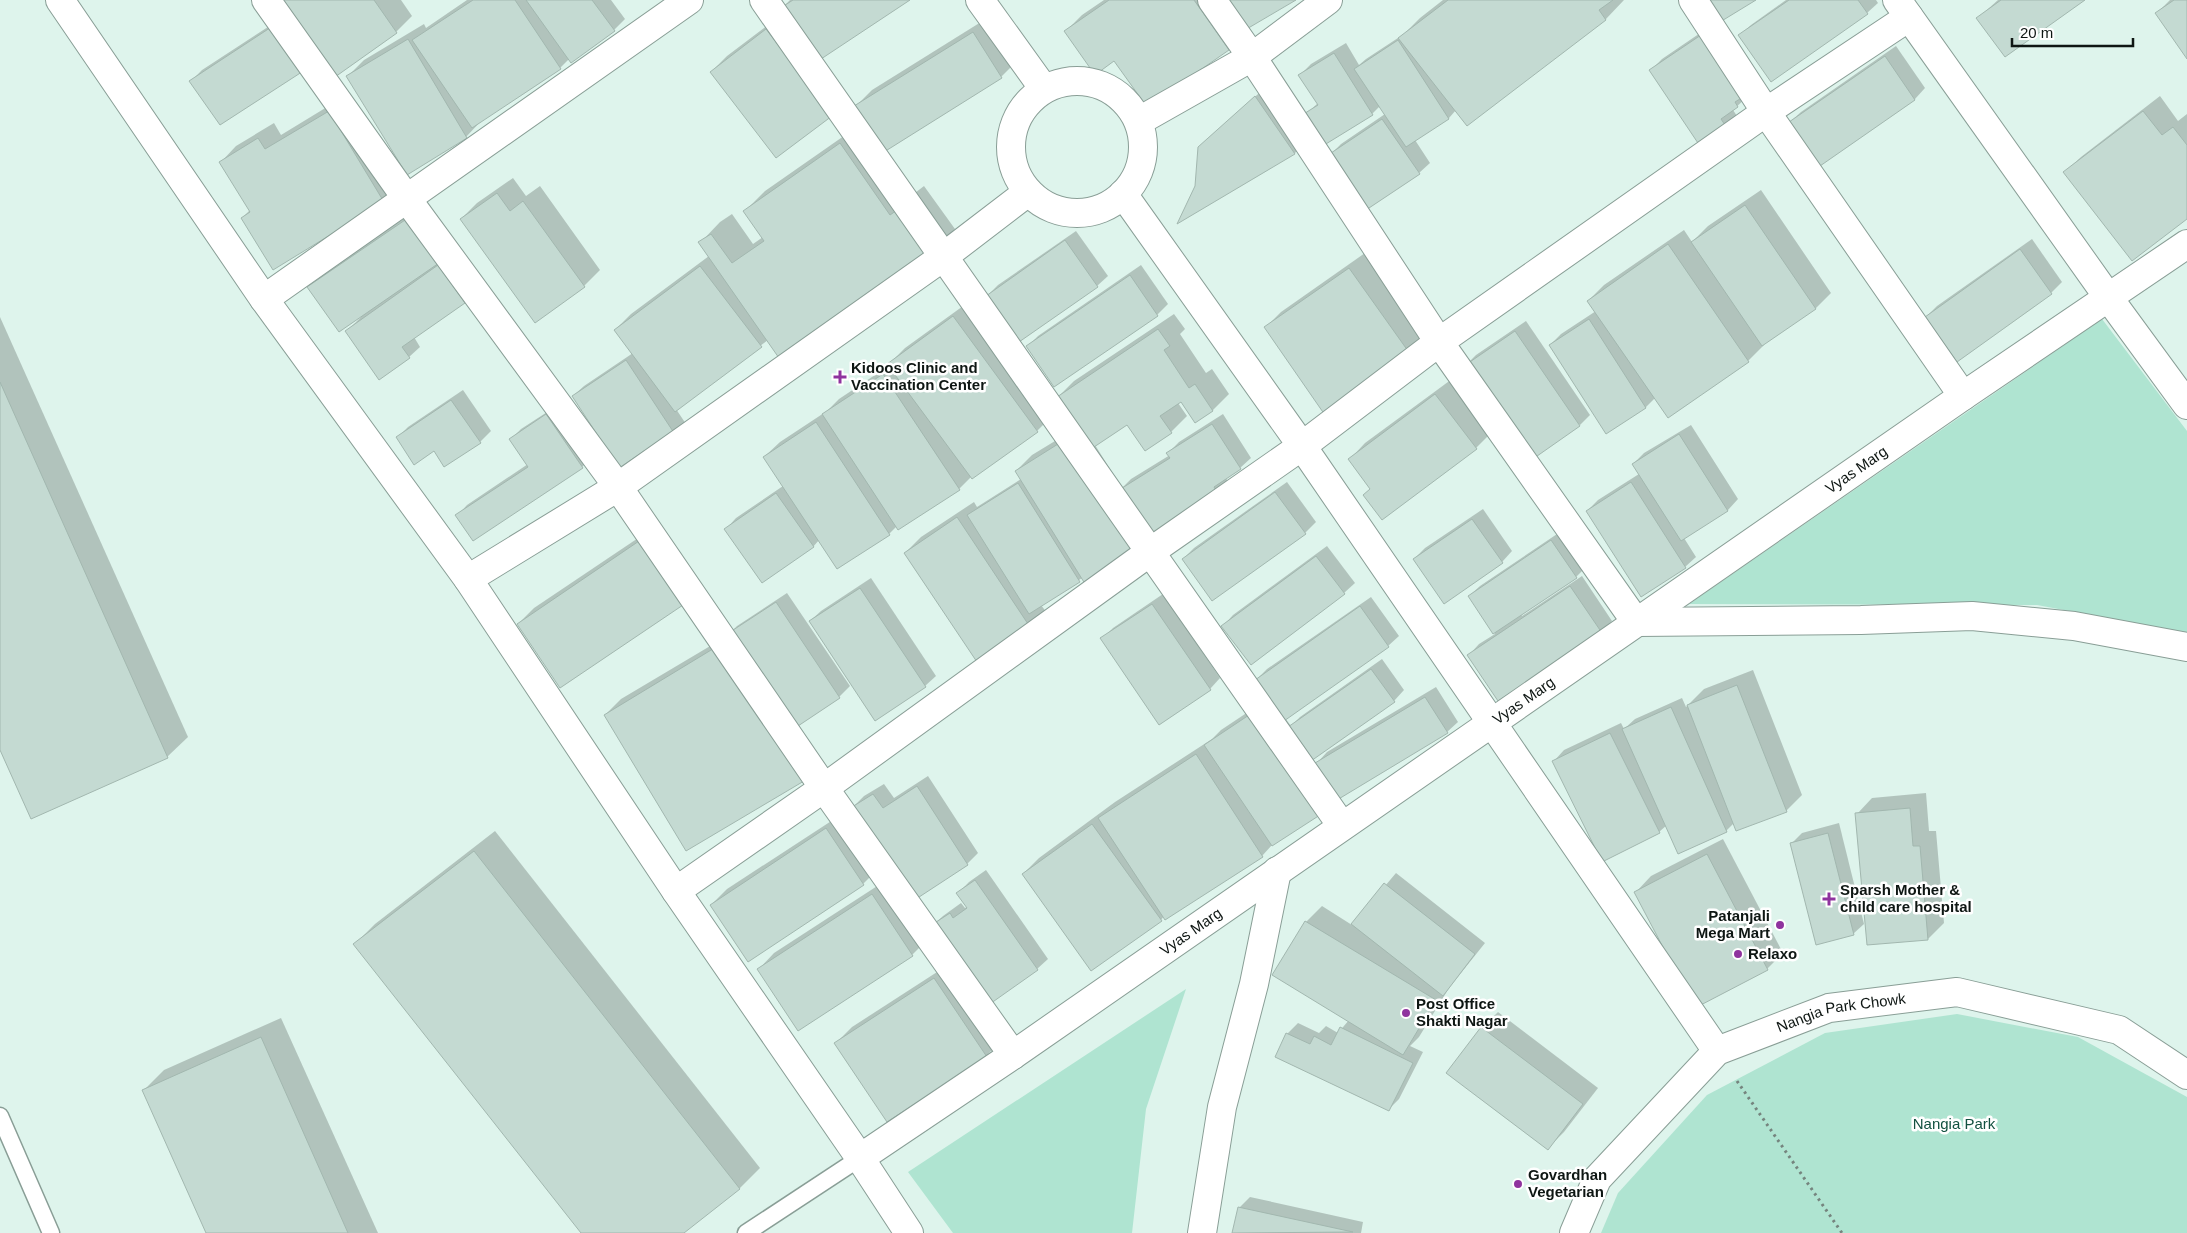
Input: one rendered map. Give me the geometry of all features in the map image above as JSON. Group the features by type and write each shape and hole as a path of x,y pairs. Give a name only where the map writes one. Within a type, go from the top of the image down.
{"street":[{"path":"60,0 264,299 468,579 676,891 860,1158 909,1233"},
{"path":"266,0 406,199 618,487 824,788 1013,1054"},
{"path":"264,299 689,0"},
{"path":"764,0 1342,826"},
{"path":"980,0 1044,89"},
{"path":"1212,0 1252,56 1439,342 1636,622 1861,620 1972,616 2074,626 2187,647"},
{"path":"1138,121 1252,56 1328,0"},
{"path":"1693,0 1766,112 1963,396"},
{"path":"676,891 824,788 1150,552 1302,446 1439,342 1766,112 1903,8 2187,405"},
{"path":"1087,81 1102,86 1109,89 1126,103 1138,121 1143,141 1142,160 1136,179 1123,194 1093,212 1058,210 1028,192 1015,172 1010,149 1014,125 1025,105 1044,89 1065,82 1087,81"},
{"path":"468,579 618,487 943,256 1028,192"},
{"path":"1123,194 1302,446 1717,1051"},
{"name":"Vyas Marg","path":"860,1158 1963,396 2187,244"},
{"path":"1202,1233 1222,1107 1254,984 1277,871"},
{"name":"Nangia Park Chowk","path":"1574,1233 1597,1179 1717,1051 1829,1008 1957,992 2119,1030 2187,1075"}],"lane":[{"path":"0,1116 51,1233"},
{"path":"746,1233 860,1158"}],"path":[{"path":"1717,1051 1842,1233"}],"green space":[{"path":"2102,319 2187,431 2187,633 2037,605 1689,604"},
{"path":"1186,989 1146,1109 1132,1233 953,1233 908,1172"},
{"name":"Nangia Park","path":"1957,1014 2078,1037 2187,1097 2187,1233 1601,1233 1618,1193 1707,1095 1825,1033"}],"building":[{"path":"282,0 374,0 397,33 335,77"},
{"path":"473,0 515,0 561,69 472,128 412,40"},
{"path":"526,0 592,0 615,31 571,63"},
{"path":"793,0 910,0 815,63 779,9"},
{"path":"1109,0 1194,0 1229,50 1147,107 1114,61 1095,75 1064,31"},
{"path":"1227,0 1296,0 1245,30"},
{"path":"1448,0 1613,0 1599,10 1606,20 1467,126 1398,38"},
{"path":"1706,0 1756,0 1720,22"},
{"path":"1789,0 1858,0 1868,14 1771,82 1738,35"},
{"path":"2001,0 2085,0 2005,57 1976,18"},
{"path":"2174,0 2187,0 2187,59 2155,13"},
{"path":"279,22 308,68 220,125 189,81"},
{"path":"766,29 832,116 776,158 710,72"},
{"path":"973,32 1002,78 884,152 854,106"},
{"path":"1701,35 1743,97 1735,102 1738,107 1721,119 1731,134 1704,152 1649,70"},
{"path":"408,39 467,138 407,175 346,76"},
{"path":"1398,40 1449,119 1406,147 1354,69"},
{"path":"1334,53 1373,115 1321,147 1302,115 1318,105 1298,75"},
{"path":"1885,56 1915,100 1820,166 1789,122"},
{"path":"1255,96 1295,154 1177,224 1195,186 1198,147"},
{"path":"329,111 384,202 273,270 241,218 250,212 219,162 258,138 265,149"},
{"path":"2143,111 2162,135 2173,127 2187,145 2187,219 2132,261 2063,172"},
{"path":"1382,119 1420,174 1366,210 1328,155"},
{"path":"840,143 890,215 903,206 935,250 779,358 698,242 711,234 732,263 764,241 743,211"},
{"path":"497,193 510,211 523,201 585,287 535,323 460,219"},
{"path":"1745,205 1816,309 1762,346 1691,242"},
{"path":"408,218 439,263 339,332 307,287"},
{"path":"1065,240 1098,287 1019,342 986,296"},
{"path":"1668,244 1749,362 1668,418 1587,301"},
{"path":"2020,249 2052,294 1957,362 1925,317"},
{"path":"438,265 465,303 402,347 410,358 379,380 345,331"},
{"path":"700,266 762,347 675,412 614,330"},
{"path":"1349,268 1413,358 1327,418 1264,327"},
{"path":"1130,275 1158,316 1054,387 1026,346"},
{"path":"953,316 1038,432 972,479 887,364"},
{"path":"1589,319 1646,408 1606,434 1549,345"},
{"path":"1158,329 1170,346 1164,350 1189,388 1195,384 1213,411 1195,423 1181,402 1160,416 1172,433 1145,451 1127,425 1091,449 1057,397"},
{"path":"1515,331 1580,426 1530,461 1464,366"},
{"path":"626,360 680,442 650,461 644,451 619,468 572,396"},
{"path":"883,374 960,490 898,530 822,414"},
{"path":"0,382 168,758 31,819 0,750"},
{"path":"1435,394 1477,449 1382,520 1363,495 1370,489 1348,459"},
{"path":"451,400 481,443 444,467 434,451 414,465 396,437"},
{"path":"546,414 583,468 473,541 455,515 528,467 509,439"},
{"path":"816,422 890,535 837,569 763,457"},
{"path":"1212,424 1241,469 1214,487 1218,494 1149,537 1119,490 1170,458 1166,453"},
{"path":"1679,434 1728,511 1681,541 1632,464"},
{"path":"1066,439 1138,556 1087,587 1015,471"},
{"path":"1631,482 1686,568 1641,597 1586,511"},
{"path":"1018,483 1080,582 1029,614 967,515"},
{"path":"1275,492 1306,534 1212,601 1182,559"},
{"path":"776,493 814,547 762,583 724,529"},
{"path":"957,517 1032,630 979,665 904,553"},
{"path":"1472,519 1503,563 1444,604 1413,559"},
{"path":"642,539 686,603 560,688 517,624"},
{"path":"1551,540 1577,578 1493,634 1468,596"},
{"path":"1316,556 1345,594 1251,665 1221,626"},
{"path":"1570,586 1602,633 1498,701 1467,655"},
{"path":"860,588 926,687 875,721 809,621"},
{"path":"776,602 840,698 789,732 724,636"},
{"path":"1152,604 1211,690 1159,725 1100,638"},
{"path":"1360,606 1389,647 1284,721 1255,680"},
{"path":"721,644 804,781 686,851 604,715"},
{"path":"1371,669 1395,702 1311,761 1288,727"},
{"path":"1737,685 1787,812 1736,831 1687,705"},
{"path":"1425,697 1448,733 1337,800 1315,763"},
{"path":"1671,707 1727,832 1678,854 1622,729"},
{"path":"1255,711 1323,813 1272,846 1204,745"},
{"path":"1610,733 1660,833 1602,862 1552,761"},
{"path":"1196,754 1263,857 1165,920 1098,818"},
{"path":"917,786 968,865 913,901 852,807 873,794 883,808"},
{"path":"1910,808 1913,846 1920,846 1928,940 1867,945 1855,813"},
{"path":"1092,824 1162,921 1091,971 1022,874"},
{"path":"826,828 864,885 748,962 710,905"},
{"path":"1828,833 1854,935 1816,945 1790,843"},
{"path":"474,851 740,1189 684,1233 581,1233 353,944"},
{"path":"1707,854 1768,970 1695,1008 1634,892"},
{"path":"975,880 1038,970 987,1006 930,926 950,913 953,918 967,908 956,893"},
{"path":"1384,883 1475,954 1443,996 1351,924"},
{"path":"872,894 913,956 798,1031 757,969"},
{"path":"1305,921 1436,1000 1403,1055 1272,975"},
{"path":"934,978 987,1057 887,1122 834,1043"},
{"path":"1340,1027 1413,1063 1389,1111 1275,1057 1286,1033 1310,1044 1314,1036 1331,1045"},
{"path":"1481,1027 1583,1104 1548,1150 1446,1073"},
{"path":"261,1037 348,1233 206,1233 142,1090"},
{"path":"1238,1207 1353,1232 1232,1233"}],"place":[{"name":"Kidoos Clinic and Vaccination Center","path":"840,377"},
{"name":"Sparsh Mother & child care hospital","path":"1829,899"},
{"name":"Patanjali Mega Mart","path":"1780,925"},
{"name":"Relaxo","path":"1738,954"},
{"name":"Post Office Shakti Nagar","path":"1406,1013"},
{"name":"Govardhan Vegetarian","path":"1518,1184"}]}
